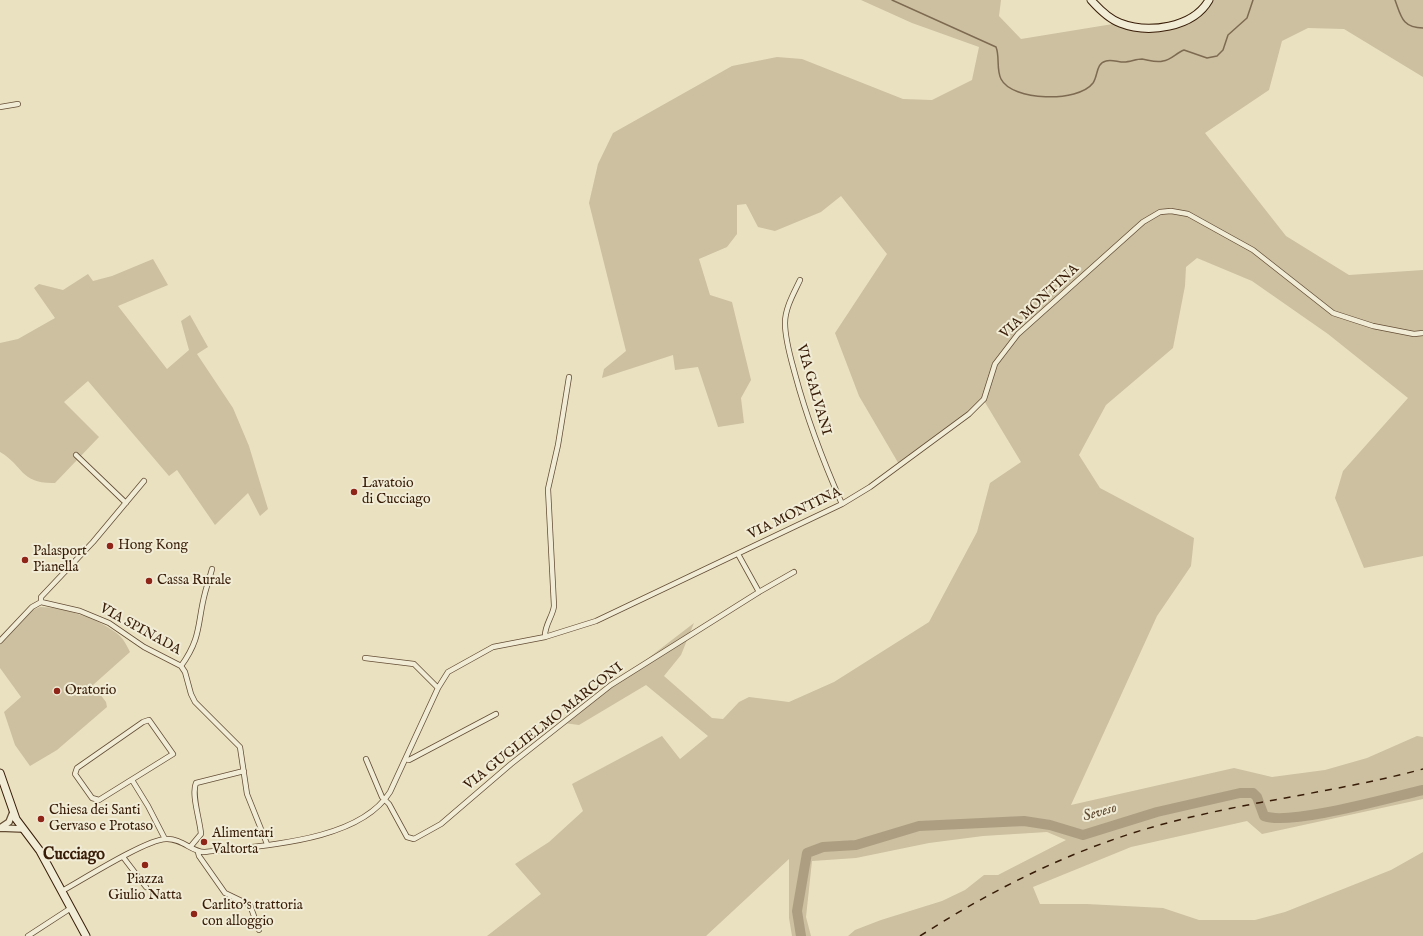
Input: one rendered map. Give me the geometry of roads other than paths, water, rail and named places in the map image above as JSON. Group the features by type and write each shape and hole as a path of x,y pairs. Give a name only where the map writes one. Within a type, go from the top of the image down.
{"main road":[{"path":"1091,0 1100,10 1119,23 1140,28 1164,28 1185,21 1205,7 1209,0"},
{"path":"0,773 13,812 23,829 40,851 86,936"}],"street":[{"path":"0,106 18,104"},
{"name":"VIA MONTINA","path":"385,800 406,759 438,688 452,669 493,647 545,637 596,621 842,504 870,487 969,414 984,399 998,359 1018,334 1143,222 1160,212 1171,211 1188,214 1253,250 1333,313 1373,326 1414,334 1423,333"},
{"name":"VIA GALVANI","path":"800,280 790,301 785,323 791,358 805,410 821,457 842,504"},
{"path":"545,637 546,629 553,613 554,606 548,490 558,445 569,377"},
{"path":"76,455 126,503"},
{"path":"0,641 32,607 41,602 41,598 144,481"},
{"path":"738,554 758,592"},
{"path":"212,569 205,592 199,631 190,653 181,666 185,672 191,694 195,702 240,747 248,798 267,844"},
{"name":"VIA GUGLIELMO MARCONI","path":"385,800 409,839 414,839 441,824 511,764 611,686 758,592 794,572"},
{"name":"VIA SPINADA","path":"41,602 80,611 109,623 144,647 181,666"},
{"path":"365,658 414,664 438,688"},
{"path":"406,759 409,760 496,714"},
{"path":"149,720 173,754 132,780 99,800 92,798 75,774 77,768 143,722 149,720"},
{"path":"198,852 296,840 341,829 374,810 385,800 382,797 366,759"},
{"path":"190,846 201,834 200,820 194,791 196,783 244,772"},
{"path":"132,780 148,806 165,839"},
{"path":"0,828 9,822 13,812"},
{"path":"0,828 23,829"},
{"path":"62,891 141,847 165,839 178,840 198,852 199,856 225,893 250,905 259,930"},
{"path":"123,857 146,887"},
{"path":"28,936 71,908"}],"waterway":[{"path":"892,0 996,47 1001,79 1007,86 1018,92 1046,97 1074,94 1085,89 1095,80 1100,64 1108,60 1124,62 1142,59 1160,62 1169,59 1184,50 1207,58 1217,56 1223,50 1228,35 1247,18 1253,0"},
{"path":"1395,0 1403,20 1411,26 1423,28"},
{"name":"Seveso","path":"801,936 797,911 807,853 823,847 856,845 919,826 1024,821 1050,825 1083,835 1157,812 1240,793 1253,793 1257,797 1264,816 1277,818 1295,817 1366,804 1423,790"}],"railway":[{"path":"920,936 980,900 1042,868 1074,854 1141,830 1237,807 1392,777 1423,769"}],"place":[{"name":"Lavatoio di Cucciago","path":"354,492"},
{"name":"Hong Kong","path":"110,546"},
{"name":"Palasport Pianella","path":"25,560"},
{"name":"Cassa Rurale","path":"149,581"},
{"name":"Oratorio","path":"57,691"},
{"name":"Chiesa dei Santi Gervaso e Protaso","path":"41,819"},
{"name":"Alimentari Valtorta","path":"204,842"},
{"name":"Piazza Giulio Natta","path":"145,865"},
{"name":"Carlito's trattoria con alloggio","path":"194,914"}],"district":[{"name":"Cucciago","path":"74,856"}]}
